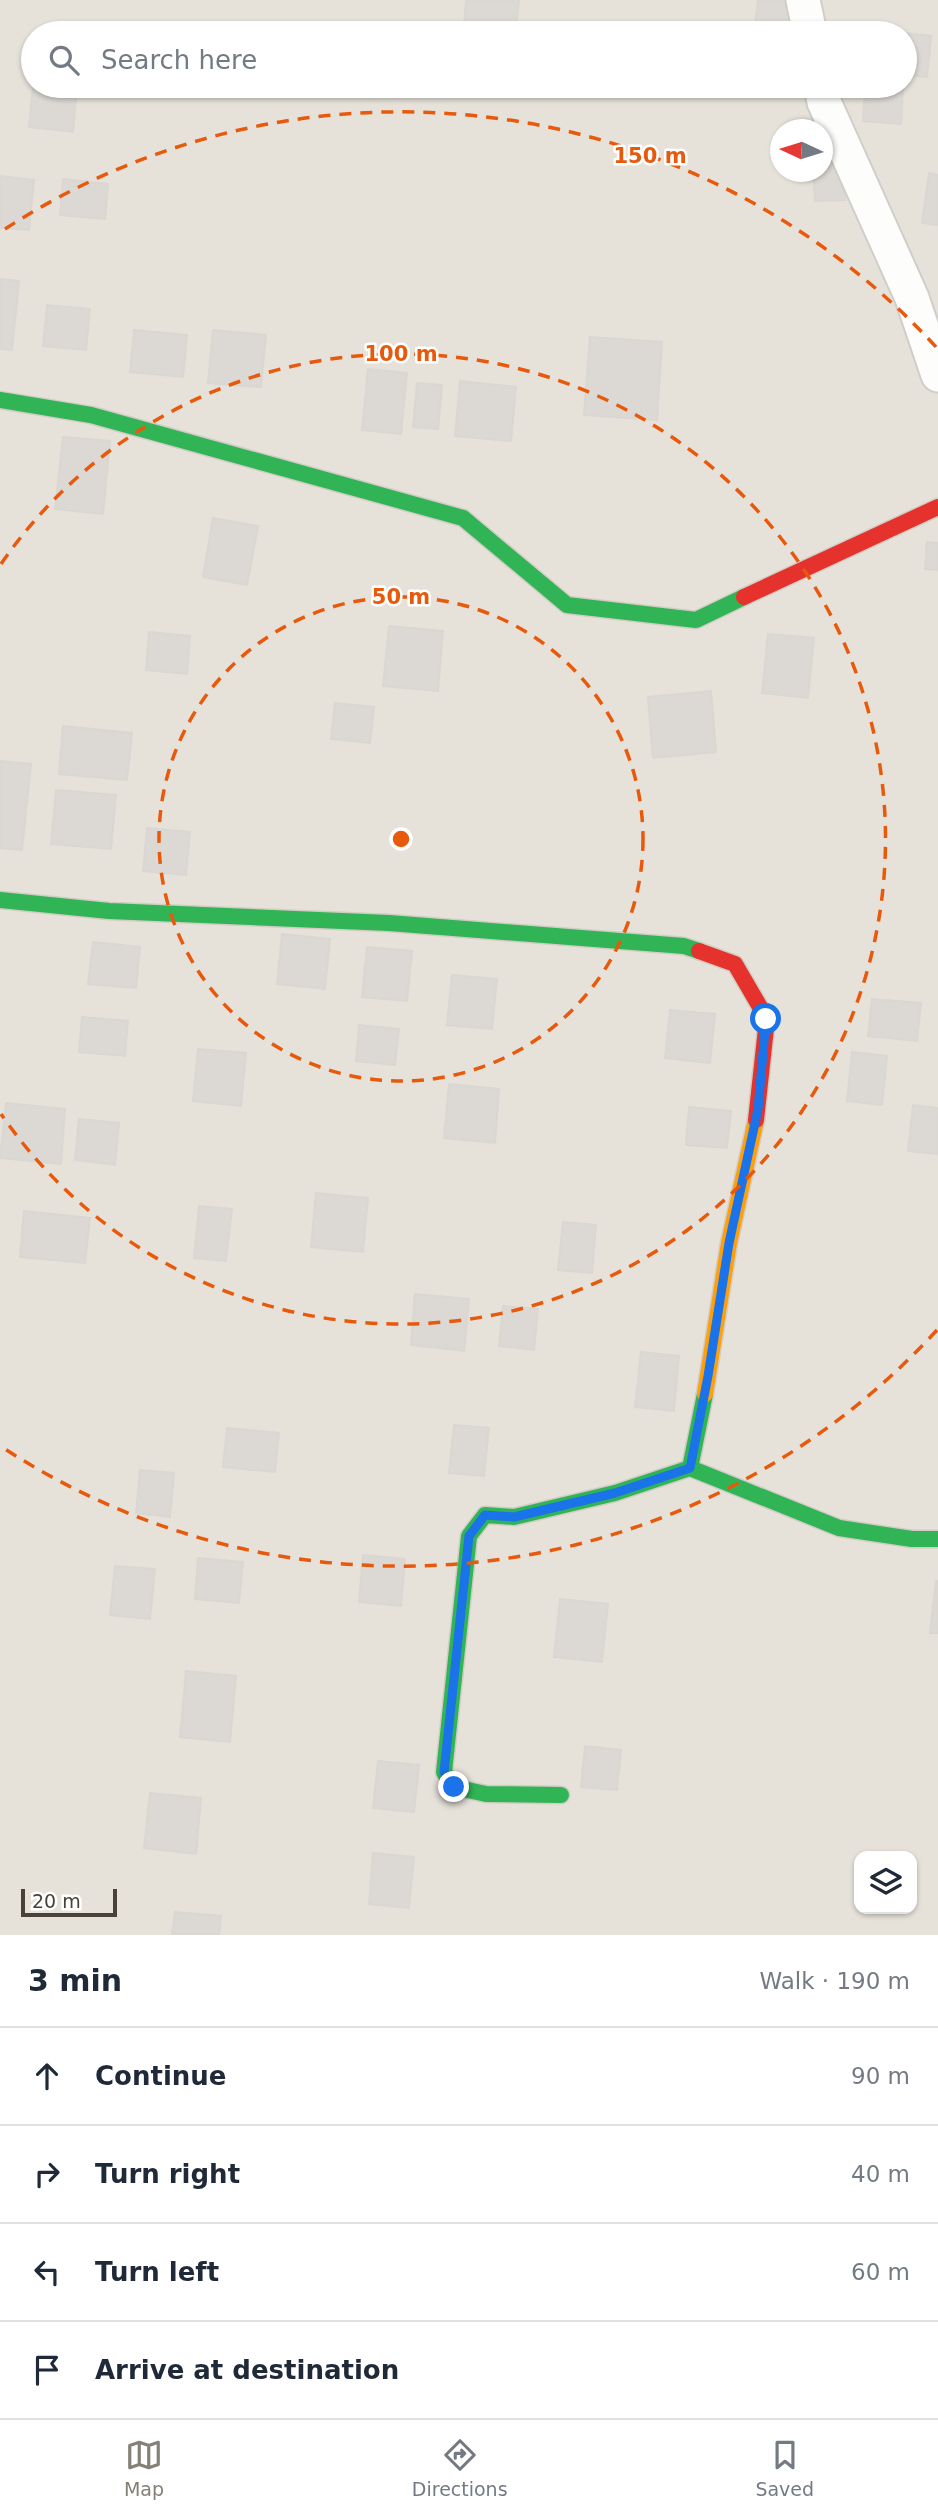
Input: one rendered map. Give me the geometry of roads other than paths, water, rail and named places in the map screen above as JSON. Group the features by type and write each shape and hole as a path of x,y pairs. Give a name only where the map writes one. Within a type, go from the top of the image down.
{"street":[{"path":"803,0 807,21"},
{"path":"823,98 912,298 938,375"},
{"path":"0,400 92,415 463,518 567,605 683,619 696,620 938,508"},
{"path":"0,900 106,911 292,918 684,946 735,964 766,1019 758,1109 729,1243 690,1468"},
{"path":"561,1795 486,1794 454,1787 444,1772 469,1536 485,1515 514,1517 615,1493 690,1468 839,1528 912,1539 938,1539"}]}
